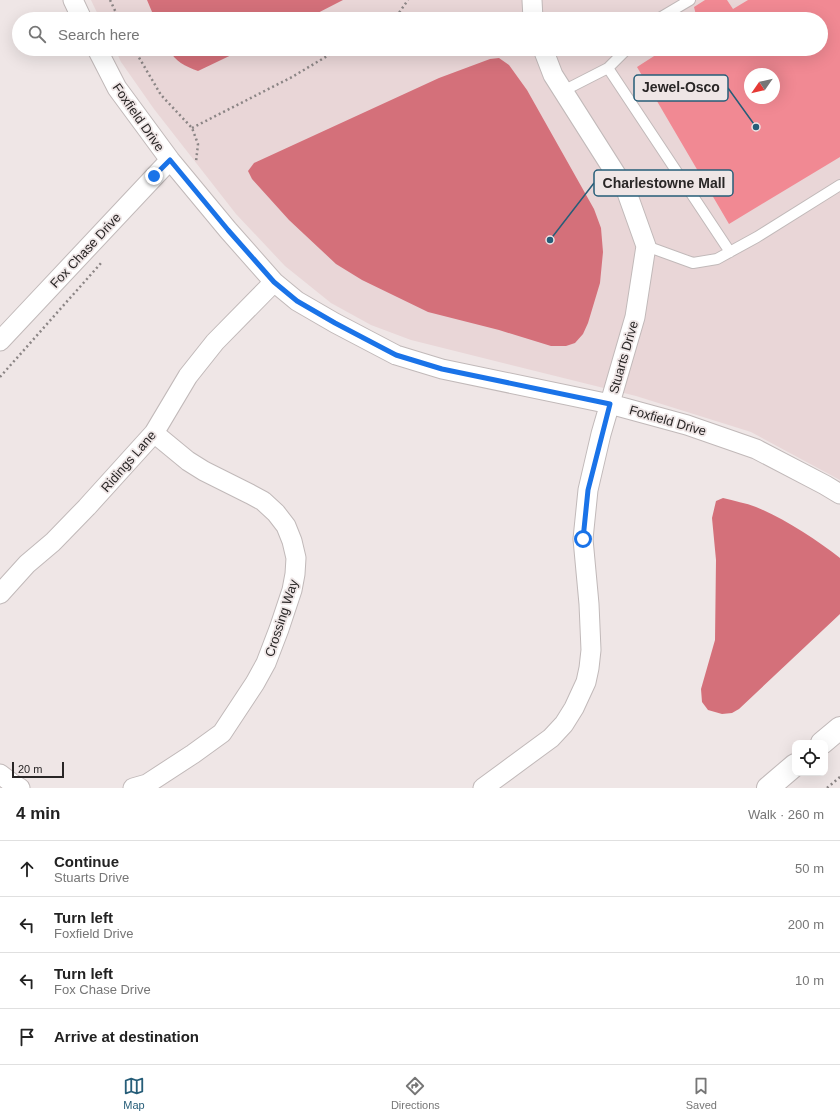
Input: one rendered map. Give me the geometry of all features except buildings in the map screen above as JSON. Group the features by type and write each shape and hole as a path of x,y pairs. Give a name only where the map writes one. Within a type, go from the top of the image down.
{"main road":[{"path":"826,740 840,728"},
{"path":"768,788 792,768"}],"street":[{"path":"73,0 79,12"},
{"path":"532,0 533,12"},
{"name":"Foxfield Drive","path":"101,56 117,88 170,160 228,230 274,282 297,301 396,355 442,369 610,404 681,423 756,449 840,494"},
{"name":"Stuarts Drive","path":"483,788 551,738 564,724 574,708 586,682 591,650 589,604 583,539 588,490 610,404 635,317 646,246 626,190 553,76 546,56"},
{"name":"Fox Chase Drive","path":"0,341 170,160"},
{"name":"Ridings Lane","path":"0,594 27,564 53,542 87,507 154,433 188,376 215,342 274,282"},
{"name":"Crossing Way","path":"133,788 147,784 194,754 222,733 255,683 266,663 292,590 296,558 292,541 286,526 276,512 263,501 204,471 154,433"},
{"path":"0,774 20,788"}],"lane":[{"path":"670,12 690,0"},
{"path":"563,91 608,68 620,56"},
{"path":"608,68 730,252"},
{"path":"646,246 693,263 717,259 757,237 840,185"}],"path":[{"path":"110,0 116,12"},
{"path":"400,12 408,0"},
{"path":"138,56 161,95 192,128 292,77 327,56"},
{"path":"827,788 840,777"}],"shaded area":[{"path":"91,0 840,0 840,480 751,432 636,396 411,340 371,325 331,303 285,266 236,214 154,109 118,56 828,56 828,12 97,12"},
{"path":"147,0 343,0 320,12 152,12"},
{"path":"173,56 229,56 198,71 185,65"},
{"path":"499,58 509,65 527,90 594,209 601,228 603,252 600,283 588,323 583,334 575,343 566,346 551,346 499,330 428,312 362,280 336,264 289,220 252,179 248,171 254,163 439,78 490,59"},
{"path":"723,498 752,506 777,517 821,544 840,558 840,614 739,709 732,713 722,714 708,710 702,702 701,689 715,640 716,560 712,518 716,501"}],"place":[{"name":"Jewel-Osco","path":"756,127"},
{"name":"Charlestowne Mall","path":"550,240"}],"route":[{"path":"154,176 170,160 228,230 274,282 297,301 396,355 442,369 610,404 601,434 588,490 583,539"}]}
